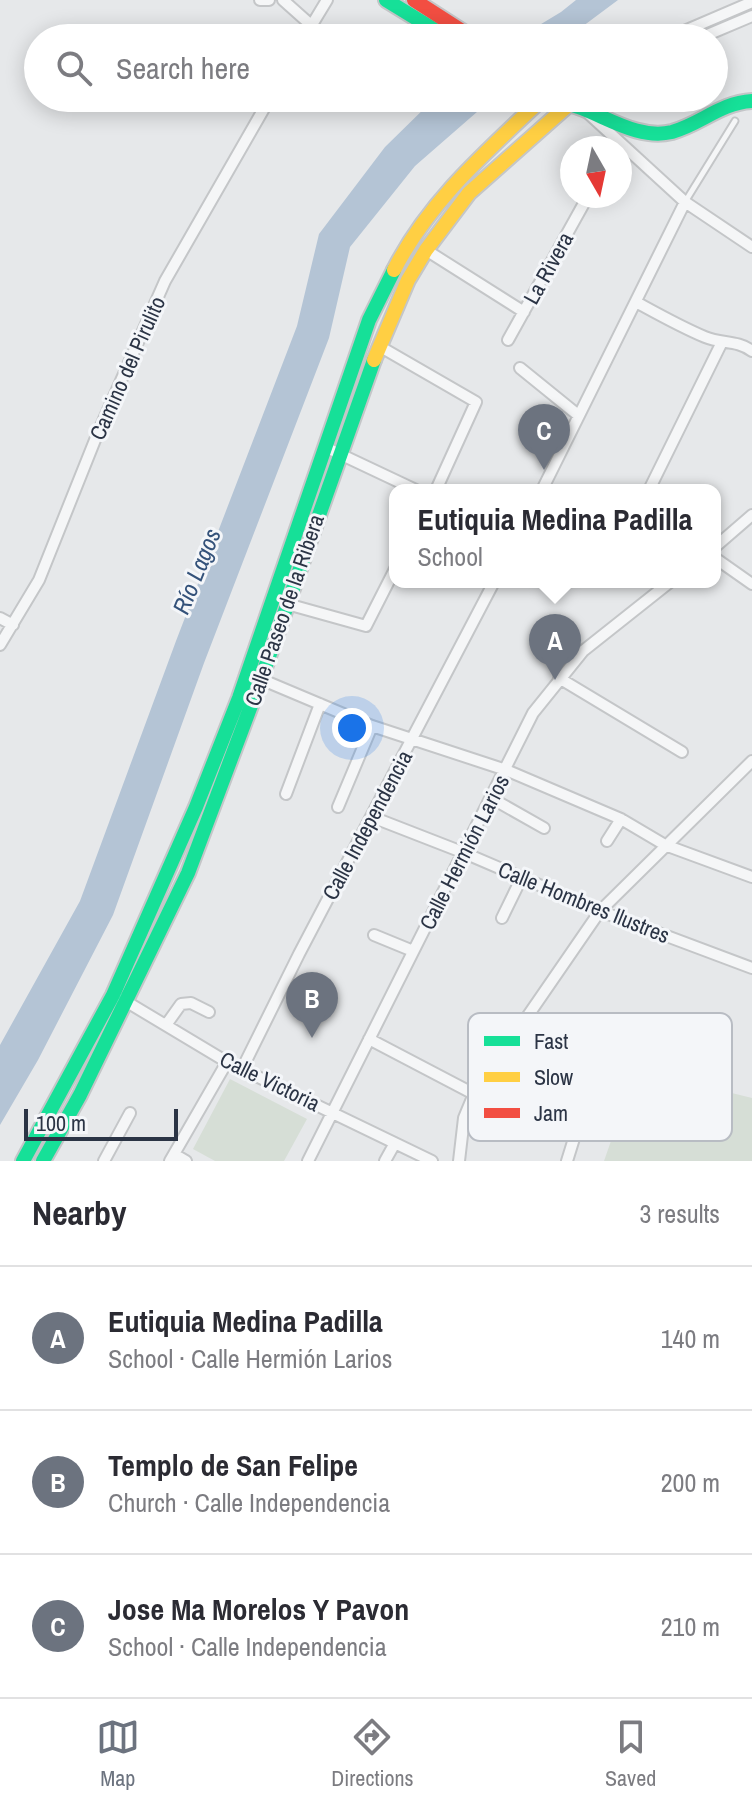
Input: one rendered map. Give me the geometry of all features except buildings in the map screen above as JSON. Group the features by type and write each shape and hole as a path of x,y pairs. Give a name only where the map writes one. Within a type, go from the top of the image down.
{"street":[{"path":"260,0 269,0"},
{"path":"283,0 310,24"},
{"path":"312,24 327,0"},
{"path":"386,0 433,24"},
{"path":"414,0 442,24"},
{"path":"701,24 752,2"},
{"path":"728,26 752,16"},
{"path":"728,104 752,101"},
{"name":"Camino del Pirulito","path":"0,645 39,580 97,435 165,281 262,112"},
{"name":"Calle Paseo de la Ribera","path":"23,1161 188,873 369,320 410,239 453,184 530,112"},
{"name":"Calle Paseo de la Ribera","path":"254,677 287,604 379,346 408,280 426,250 469,193 565,112"},
{"path":"585,112 608,136"},
{"path":"596,112 631,128 657,135 689,125 711,112"},
{"path":"632,158 685,202 752,247"},
{"path":"545,484 685,202"},
{"name":"La Rivera","path":"508,340 581,208"},
{"path":"426,250 524,312"},
{"path":"636,302 704,336 722,342 740,342 752,351"},
{"path":"652,484 722,342"},
{"path":"379,346 476,402 439,484"},
{"path":"520,368 578,415"},
{"path":"325,447 404,484"},
{"path":"721,542 752,515"},
{"path":"721,562 752,584"},
{"path":"287,604 366,626 389,581"},
{"name":"Calle Independencia","path":"242,1069 491,588"},
{"name":"Calle Hermión Larios","path":"308,1161 533,713 583,651 662,588"},
{"path":"0,618 13,625"},
{"path":"254,677 372,726 506,770 621,819 665,845 752,877"},
{"path":"559,678 682,752"},
{"path":"286,794 320,704"},
{"path":"338,807 372,726"},
{"path":"530,1013 600,911 752,761"},
{"path":"491,798 544,828"},
{"name":"Calle Hombres Ilustres","path":"372,817 600,911 752,968"},
{"path":"607,841 621,819"},
{"path":"502,918 521,879"},
{"path":"374,935 413,951"},
{"name":"Calle Paseo de la Ribera","path":"48,1159 80,1095 119,998"},
{"name":"Calle Victoria","path":"119,998 227,1062 432,1161"},
{"path":"166,1025 181,1004 191,1003 209,1012"},
{"path":"369,1039 468,1091"},
{"path":"186,1161 172,1158 227,1062"},
{"path":"459,1161 468,1108"},
{"path":"104,1161 130,1113"},
{"path":"567,1161 573,1141"},
{"path":"385,1161 395,1143"}],"lane":[{"path":"685,202 735,121"}],"shaded area":[{"path":"230,1079 307,1119 284,1161 215,1161 193,1149"},
{"path":"732,1093 752,1098 752,1161 604,1161 611,1141 732,1141"}],"water":[{"path":"576,0 618,0 586,24 541,24"},
{"path":"421,112 477,112 415,166 350,247 329,338 204,663 113,915 38,1060 0,1125 0,1045 80,901 297,326 319,234 385,147"}],"traffic: fast":[{"path":"386,0 425,24"},
{"path":"728,107 752,101"},
{"path":"590,112 635,130 660,134 672,132 716,112"},
{"path":"23,1161 113,995 196,807 239,698 369,320 394,270"},
{"path":"43,1161 80,1095 188,873 261,679 374,360"}],"traffic: slow":[{"path":"394,270 424,221 442,199 528,112"},
{"path":"374,360 408,280 426,250 469,193 560,112"}],"traffic: jam":[{"path":"414,0 451,24"}],"place":[{"name":"Jose Ma Morelos Y Pavon","path":"544,470"},
{"name":"Eutiquia Medina Padilla","path":"555,680"},
{"name":"Templo de San Felipe","path":"312,1038"}],"water label":[{"name":"Río Lagos","path":"196,571"}]}
